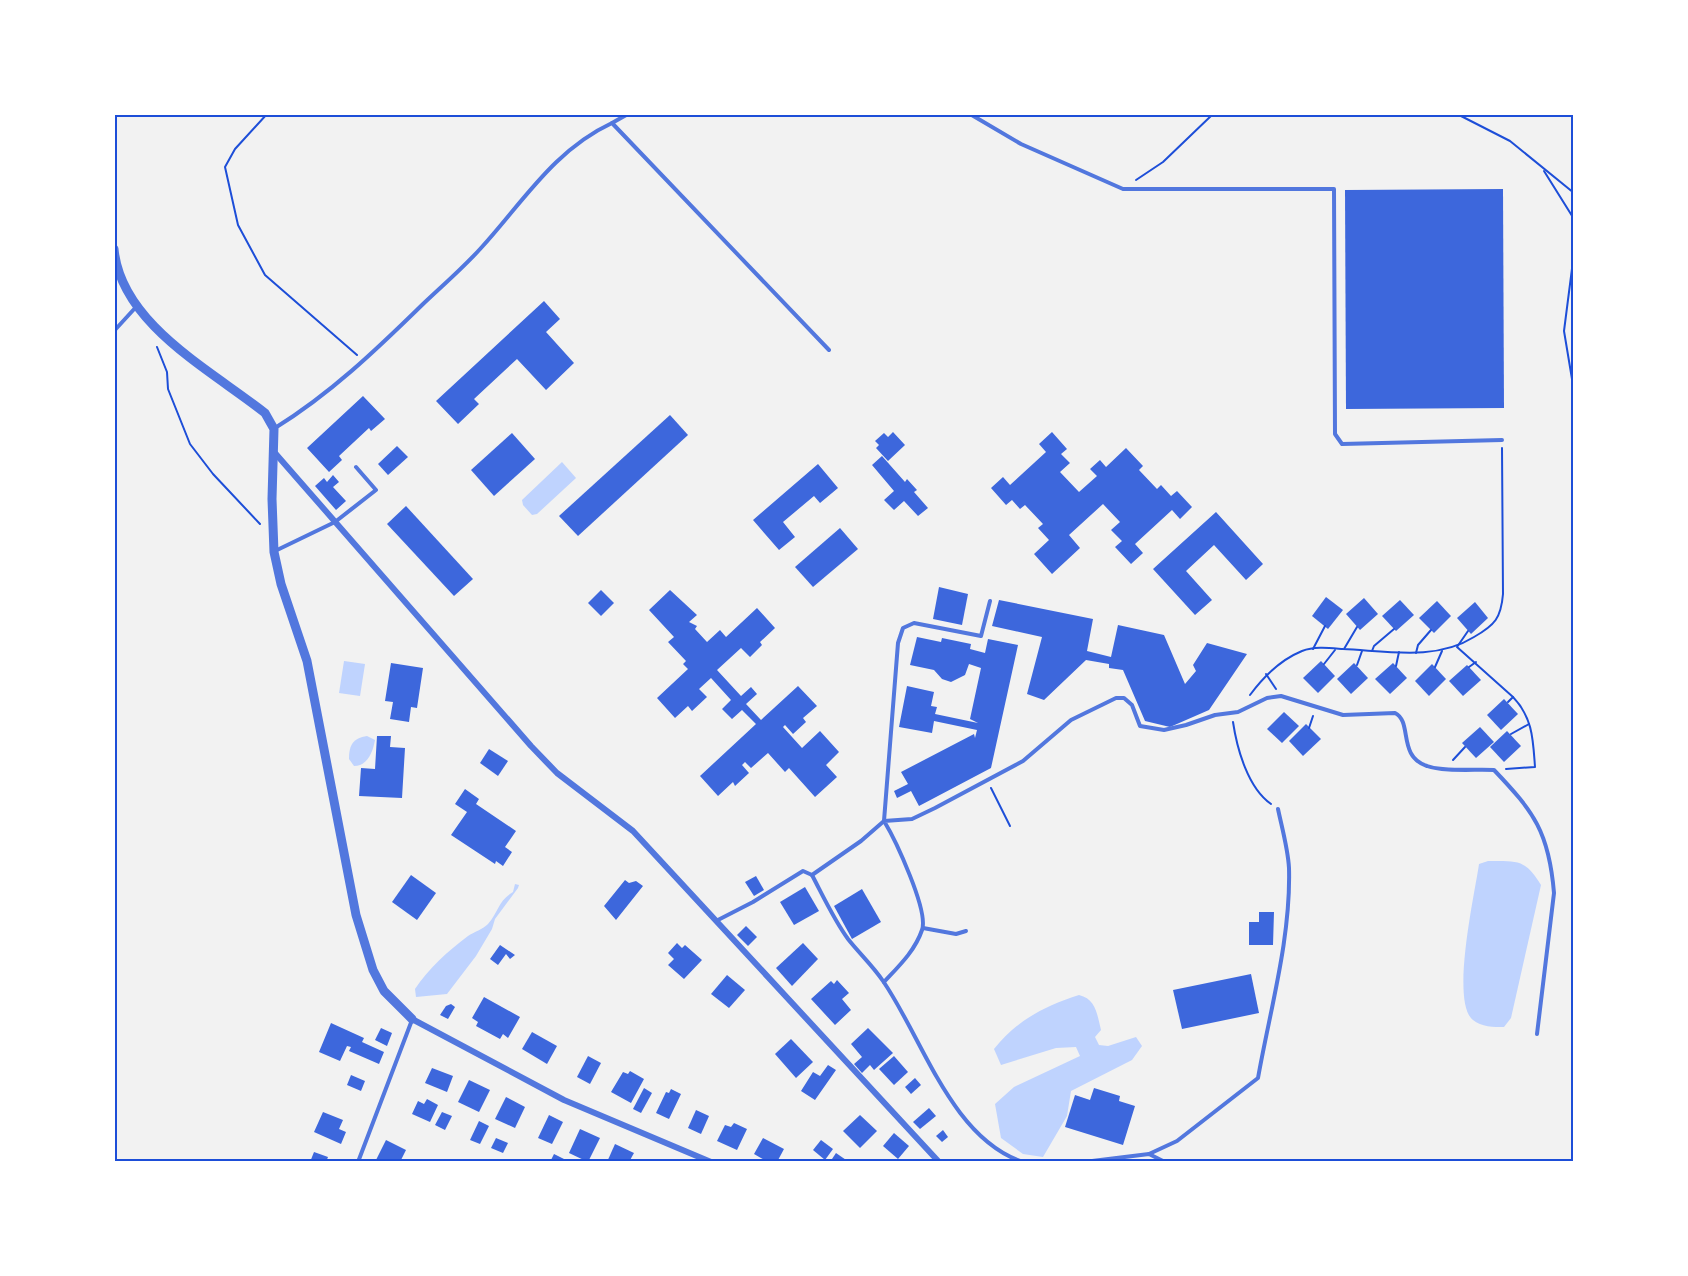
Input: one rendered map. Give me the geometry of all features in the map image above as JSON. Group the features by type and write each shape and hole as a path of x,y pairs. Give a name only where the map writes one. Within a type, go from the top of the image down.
{"street":[{"path":"114,249 123,285 136,307 172,342 265,413 274,429 272,499 274,552 281,584 307,661 356,915 372,970 384,991 412,1019 564,1100 711,1162"},
{"path":"275,453 531,746 557,773 633,831 939,1162"}],"lane":[{"path":"274,429 302,411 364,362 480,249 561,155 593,132 628,114"},
{"path":"970,114 1021,144 1123,189 1334,189 1335,434 1342,444 1502,440"},
{"path":"612,123 829,350"},
{"path":"114,331 136,307"},
{"path":"274,552 335,522 376,490 356,467"},
{"path":"884,982 908,957 923,928 920,904 897,843 884,821 898,643 903,628 914,623 981,636 990,601"},
{"path":"812,875 861,841 884,821 912,819 987,780 1023,761 1071,720 1116,699 1124,698 1132,705 1140,726 1164,730 1215,715 1238,712 1267,698 1281,696 1343,715 1395,713 1403,720 1406,744 1411,756 1427,766 1494,770 1528,806 1537,820 1553,875 1554,893 1538,1034"},
{"path":"1084,1162 1149,1154 1177,1141 1258,1077 1280,962 1287,904 1289,867 1278,809"},
{"path":"716,921 753,902 803,871 812,875 847,937 884,982 940,1083 966,1119 991,1146 1023,1162"},
{"path":"923,928 956,934 966,931"},
{"path":"358,1162 412,1019"},
{"path":"1149,1154 1165,1162"}],"path":[{"path":"267,114 235,149 225,168 238,225 265,275 364,362"},
{"path":"1123,189 1162,162 1214,114"},
{"path":"1443,114 1462,115 1510,141 1574,193"},
{"path":"1543,169 1574,219"},
{"path":"1574,253 1564,331 1574,391"},
{"path":"156,345 168,372 168,389 190,444 232,495 274,538"},
{"path":"1278,809 1260,796 1237,745 1233,718 1266,674 1303,650 1344,649 1416,653 1442,650 1457,646 1486,631 1501,612 1502,440"},
{"path":"1313,649 1325,627"},
{"path":"1344,649 1357,627"},
{"path":"1372,651 1374,645 1394,629"},
{"path":"1416,653 1418,645 1431,630"},
{"path":"1457,646 1468,631"},
{"path":"1457,646 1513,697 1524,709 1530,723 1535,767 1494,770"},
{"path":"1324,664 1336,649"},
{"path":"1357,665 1362,650"},
{"path":"1435,667 1442,650"},
{"path":"1396,666 1400,652"},
{"path":"1469,668 1476,662"},
{"path":"1266,674 1281,696"},
{"path":"1508,702 1513,697"},
{"path":"1310,728 1314,707"},
{"path":"1511,734 1530,723"},
{"path":"1446,767 1465,747"},
{"path":"987,780 1010,826"}],"water":[{"path":"562,462 576,478 537,514 532,515 523,505 522,500"},
{"path":"344,661 365,664 360,696 339,693"},
{"path":"367,736 375,740 371,753 366,761 354,766 349,759 351,746 358,738"},
{"path":"1488,861 1520,863 1530,870 1541,885 1511,1018 1504,1027 1492,1027 1473,1020 1466,1009 1464,992 1466,946 1479,864"},
{"path":"515,884 519,885 518,888 495,919 492,929 476,956 447,994 416,997 415,989 426,974 468,936 488,924 501,903 513,892"},
{"path":"1079,995 1089,1000 1095,1008 1101,1030 1095,1037 1099,1045 1108,1046 1136,1037 1142,1046 1132,1060 1071,1091 1067,1116 1043,1157 1023,1154 1001,1138 995,1104 1014,1087 1080,1056 1076,1047 1056,1048 1001,1065 994,1049 1012,1030 1032,1015"}],"building":[{"path":"1503,189 1504,408 1346,409 1345,190"},
{"path":"544,301 560,319 546,332 574,363 546,390 517,359 474,399 479,404 458,424 436,401"},
{"path":"363,396 385,419 371,431 369,428 339,456 342,460 329,472 307,448"},
{"path":"670,415 688,435 578,536 559,516"},
{"path":"893,432 905,445 888,461 876,448 879,445 875,441 884,433 888,437"},
{"path":"1052,432 1067,449 1061,454 1070,463 1060,472 1079,492 1097,476 1090,469 1100,460 1106,467 1126,448 1143,466 1139,470 1157,489 1161,485 1171,496 1177,491 1192,507 1180,519 1172,510 1135,544 1143,553 1131,564 1115,547 1122,541 1111,530 1120,522 1103,504 1069,535 1080,548 1052,574 1034,554 1049,540 1038,528 1043,524 1025,505 1020,509 1012,500 1006,505 991,488 1003,477 1010,485 1046,452 1039,444"},
{"path":"512,433 535,459 494,496 471,470"},
{"path":"397,446 408,457 388,475 378,464"},
{"path":"882,456 905,482 907,479 917,490 914,492 928,508 918,516 904,501 894,510 884,500 894,491 872,465"},
{"path":"818,464 838,488 820,503 814,496 783,522 795,537 779,550 753,520"},
{"path":"333,475 339,482 333,487 346,501 336,510 315,486 324,478 327,482"},
{"path":"406,506 473,579 454,596 387,524"},
{"path":"1216,512 1263,564 1246,580 1214,545 1186,571 1212,600 1195,615 1153,569"},
{"path":"840,528 858,549 813,587 795,567"},
{"path":"939,587 968,594 962,625 933,619"},
{"path":"601,590 614,603 601,616 588,603"},
{"path":"670,590 697,615 689,622 697,626 695,629 707,642 720,630 726,637 757,608 775,628 760,642 762,645 750,657 741,648 717,670 741,696 751,687 757,694 746,704 761,720 798,686 817,706 803,718 806,722 793,734 785,725 783,727 802,748 820,731 839,752 826,765 837,777 815,797 789,768 785,772 768,753 751,768 745,762 742,765 749,773 735,786 733,782 718,796 700,776 756,724 742,710 732,719 722,709 731,700 711,678 699,689 707,697 692,711 688,706 675,718 657,698 688,669 683,664 686,661 668,642 674,637 649,610"},
{"path":"1326,597 1343,610 1328,629 1312,616"},
{"path":"1364,598 1378,614 1360,630 1346,614"},
{"path":"999,600 1093,619 1087,651 1111,657 1118,625 1164,635 1185,684 1196,671 1193,665 1207,643 1247,654 1209,710 1170,727 1145,721 1123,670 1109,668 1109,664 1086,660 1044,700 1027,694 1042,637 992,626"},
{"path":"1400,600 1414,615 1396,631 1382,616"},
{"path":"1437,601 1451,616 1434,633 1419,618"},
{"path":"1475,602 1488,618 1471,634 1457,618"},
{"path":"917,637 941,642 942,638 971,644 970,649 985,653 988,639 1018,645 991,768 919,806 911,791 897,798 894,791 908,784 901,772 974,734 975,738 977,730 934,721 932,733 899,727 907,686 934,692 931,706 937,707 935,714 978,723 970,719 981,668 969,664 965,675 951,682 942,679 934,670 910,665"},
{"path":"1321,661 1335,676 1318,693 1303,678"},
{"path":"391,663 423,668 417,708 411,707 409,722 390,719 393,702 385,701"},
{"path":"1354,663 1368,678 1351,694 1337,679"},
{"path":"1393,663 1407,678 1390,694 1375,679"},
{"path":"1432,664 1446,679 1429,696 1415,681"},
{"path":"1467,665 1481,680 1463,696 1449,681"},
{"path":"1504,699 1518,714 1501,730 1487,715"},
{"path":"1284,712 1299,726 1282,743 1267,729"},
{"path":"1306,724 1321,739 1303,756 1289,741"},
{"path":"1480,727 1494,742 1476,758 1462,743"},
{"path":"1507,731 1521,746 1504,762 1490,747"},
{"path":"377,736 391,736 390,747 405,748 402,798 359,796 361,768 375,769"},
{"path":"489,749 508,761 498,776 480,763"},
{"path":"465,789 479,799 476,804 516,831 505,847 512,852 503,866 496,861 495,864 451,835 467,812 455,804"},
{"path":"411,875 436,893 417,920 392,902"},
{"path":"756,876 764,890 754,896 745,882"},
{"path":"625,880 629,883 636,881 643,886 616,920 604,906"},
{"path":"805,887 819,911 794,925 780,902"},
{"path":"862,889 881,922 852,939 834,906"},
{"path":"1259,912 1274,912 1273,945 1249,945 1249,922 1259,922"},
{"path":"746,926 757,937 748,946 737,935"},
{"path":"677,943 682,948 685,945 702,960 684,979 668,965 674,959 668,953"},
{"path":"803,943 818,959 792,986 776,968"},
{"path":"500,945 515,955 510,959 506,954 498,965 490,959"},
{"path":"1251,974 1259,1013 1182,1029 1173,990"},
{"path":"727,975 745,990 729,1008 711,994"},
{"path":"837,980 849,993 842,999 851,1010 835,1025 811,999 831,981 834,984"},
{"path":"484,997 520,1017 508,1038 503,1034 500,1039 476,1026 478,1022 472,1018"},
{"path":"451,1004 455,1007 448,1019 440,1015 446,1006"},
{"path":"331,1023 364,1038 362,1042 384,1052 379,1064 349,1051 351,1047 347,1046 340,1061 319,1052"},
{"path":"381,1028 392,1033 387,1046 375,1040"},
{"path":"868,1028 893,1053 874,1070 870,1065 862,1073 854,1064 862,1057 851,1044"},
{"path":"532,1032 557,1046 547,1064 522,1049"},
{"path":"791,1039 813,1062 796,1078 775,1054"},
{"path":"588,1056 601,1063 590,1084 577,1077"},
{"path":"894,1056 908,1072 894,1085 879,1069"},
{"path":"828,1065 836,1070 815,1100 801,1091 813,1072 820,1076"},
{"path":"432,1068 453,1076 447,1092 425,1083"},
{"path":"630,1071 644,1079 631,1103 611,1092 623,1072 628,1074"},
{"path":"351,1075 365,1081 361,1091 347,1085"},
{"path":"915,1078 921,1085 911,1094 905,1087"},
{"path":"469,1080 490,1090 479,1112 458,1102"},
{"path":"644,1088 652,1093 641,1113 633,1109"},
{"path":"1094,1088 1120,1096 1119,1101 1135,1106 1123,1145 1065,1127 1075,1095 1090,1100"},
{"path":"671,1089 681,1094 669,1119 656,1113 666,1092 669,1093"},
{"path":"506,1097 525,1107 515,1128 495,1119"},
{"path":"427,1099 438,1105 430,1122 412,1114 418,1101 424,1104"},
{"path":"929,1108 936,1116 920,1129 913,1122"},
{"path":"696,1110 709,1116 701,1134 688,1128"},
{"path":"323,1112 343,1120 339,1129 346,1132 341,1144 314,1132"},
{"path":"442,1112 452,1116 445,1130 435,1125"},
{"path":"549,1115 563,1122 552,1144 538,1138"},
{"path":"860,1115 877,1131 860,1148 843,1131"},
{"path":"479,1121 489,1126 480,1144 470,1140"},
{"path":"734,1123 747,1129 737,1150 717,1141 725,1125 731,1127"},
{"path":"580,1129 600,1138 588,1162 569,1153"},
{"path":"943,1130 948,1137 942,1142 936,1136"},
{"path":"894,1133 909,1146 898,1159 883,1146"},
{"path":"496,1138 508,1143 503,1153 491,1148"},
{"path":"763,1138 784,1149 777,1162 768,1162 754,1154"},
{"path":"386,1140 406,1150 400,1162 376,1160"},
{"path":"821,1140 833,1149 825,1160 813,1150"},
{"path":"615,1144 634,1153 629,1162 607,1162"},
{"path":"314,1152 328,1157 326,1162 310,1162"},
{"path":"836,1153 849,1162 830,1162"},
{"path":"554,1154 564,1159 562,1162 550,1162"}]}
